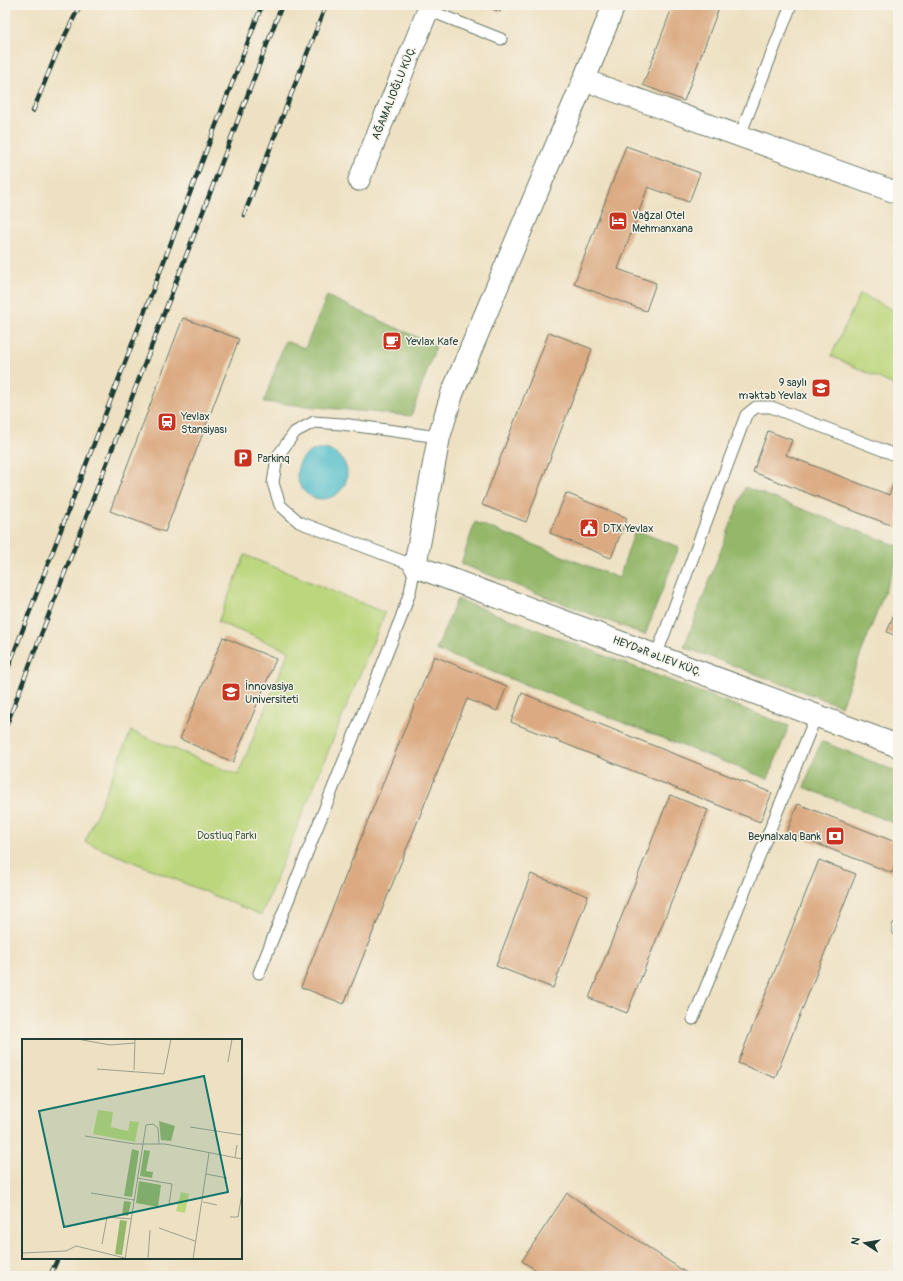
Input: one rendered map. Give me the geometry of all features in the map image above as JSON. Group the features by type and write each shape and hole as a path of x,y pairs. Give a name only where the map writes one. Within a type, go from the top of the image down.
{"street":[{"path":"415,566 439,437 452,394 614,5"},
{"path":"358,180 429,7"},
{"path":"584,80 898,193"},
{"name":"HEYDƏR ƏLIEV KÜÇ.","path":"415,566 898,746"}],"lane":[{"path":"740,135 791,5"},
{"path":"429,7 501,39"},
{"path":"656,656 746,415 756,407 771,407 898,456"},
{"path":"259,973 401,618 410,592 415,566 299,522 280,505 273,483 277,457 294,432 314,422 342,424 439,437"},
{"path":"693,1019 816,716"}],"green space":[{"path":"860,294 898,312 898,387 831,356"},
{"path":"327,296 436,346 411,416 264,402 285,341 305,348"},
{"path":"745,487 898,546 898,557 841,706 684,647"},
{"path":"475,522 619,578 635,530 679,547 645,635 461,564"},
{"name":"Dostluq Parkı","path":"245,555 385,613 261,915 85,842 131,731 238,775 289,651 218,622"},
{"path":"457,599 789,726 768,779 436,650"},
{"path":"821,741 898,772 898,825 804,787"}],"water":[{"path":"322,449 336,453 343,460 347,474 343,488 336,495 322,499 308,495 301,488 297,474 301,460 308,453"}],"building":[{"path":"482,5 503,5 500,12"},
{"path":"673,5 720,5 684,101 643,85"},
{"path":"626,146 700,173 689,202 648,187 618,269 656,283 646,311 574,284"},
{"path":"183,318 239,339 165,532 110,511"},
{"path":"549,332 592,349 526,522 482,505"},
{"path":"768,431 792,440 786,455 889,495 896,477 898,478 898,528 753,472"},
{"path":"566,493 627,518 611,558 550,533"},
{"path":"898,603 898,637 887,632"},
{"path":"223,637 276,659 233,762 180,739"},
{"path":"434,656 507,686 497,711 467,699 344,1004 301,987"},
{"path":"522,693 772,793 760,822 511,722"},
{"path":"670,795 708,810 627,1013 589,998"},
{"path":"798,804 898,843 898,858 892,873 787,832"},
{"path":"819,860 856,874 775,1078 738,1063"},
{"path":"531,874 588,896 553,988 496,966"},
{"path":"567,1193 691,1276 545,1276 522,1261"}],"railway":[{"path":"33,111 57,52 80,5"},
{"path":"5,676 262,5"},
{"path":"5,729 282,5"},
{"path":"244,215 326,5"},
{"path":"50,1276 58,1259"}],"place":[{"name":"Vağzal Otel Mehmanxana","path":"618,221"},
{"name":"Yevlax Kafe","path":"392,341"},
{"name":"9 saylı məktəb Yevlax","path":"821,388"},
{"name":"Yevlax Stansiyası","path":"167,422"},
{"name":"Parkinq","path":"243,458"},
{"name":"DTX Yevlax","path":"589,528"},
{"name":"İnnovasiya Universiteti","path":"231,692"},
{"name":"Beynalxalq Bank","path":"835,836"}]}
